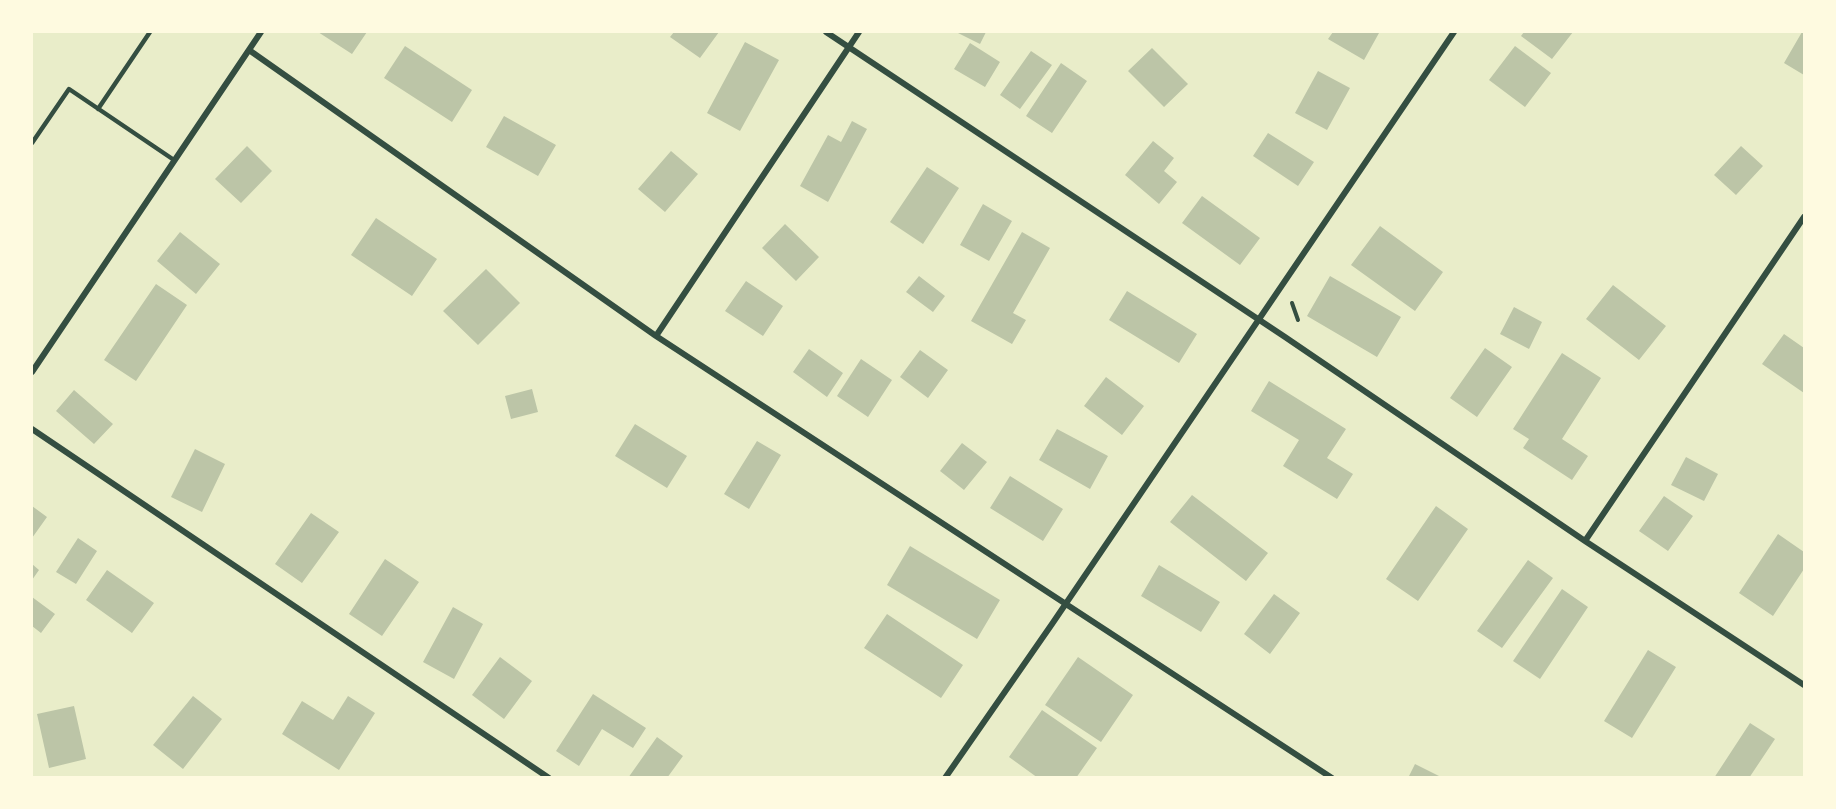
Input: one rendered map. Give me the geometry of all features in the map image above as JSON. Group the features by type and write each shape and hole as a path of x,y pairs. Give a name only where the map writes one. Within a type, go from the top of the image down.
{"street":[{"path":"32,372 261,32"},
{"path":"826,32 1258,319 1585,541 1804,685"},
{"path":"656,336 859,32"},
{"path":"945,777 1454,32"},
{"path":"249,50 656,336 1332,777"},
{"path":"1585,541 1804,217"},
{"path":"32,429 549,777"}],"lane":[{"path":"98,109 150,32"},
{"path":"32,142 69,89 174,160"}],"path":[{"path":"1292,303 1298,320"}],"building":[{"path":"318,32 367,32 352,54"},
{"path":"674,32 719,32 700,58 670,37"},
{"path":"956,32 986,32 980,44"},
{"path":"1333,32 1379,33 1364,60 1328,39"},
{"path":"1524,32 1573,32 1552,59 1521,36"},
{"path":"1804,32 1804,75 1784,63"},
{"path":"745,42 779,60 740,131 707,113"},
{"path":"970,43 1000,62 985,87 954,69"},
{"path":"405,46 472,90 452,122 384,78"},
{"path":"1515,46 1551,73 1525,107 1489,80"},
{"path":"1152,48 1188,84 1164,107 1128,71"},
{"path":"1031,51 1052,65 1020,109 1000,95"},
{"path":"1061,63 1087,81 1052,133 1026,116"},
{"path":"1318,71 1350,88 1327,130 1295,113"},
{"path":"504,116 556,145 538,176 486,147"},
{"path":"852,121 867,129 828,202 800,186 828,135 841,142"},
{"path":"1268,133 1314,162 1298,186 1253,156"},
{"path":"1153,141 1174,158 1164,171 1177,182 1159,204 1125,175"},
{"path":"247,146 272,171 241,203 215,179"},
{"path":"1741,146 1763,166 1736,195 1714,175"},
{"path":"671,151 698,174 665,212 638,189"},
{"path":"927,167 959,188 923,244 890,222"},
{"path":"1202,196 1260,238 1240,265 1182,223"},
{"path":"983,204 1012,221 989,261 960,245"},
{"path":"376,218 437,259 412,296 351,255"},
{"path":"785,224 819,257 796,281 762,248"},
{"path":"1380,226 1443,272 1415,311 1351,265"},
{"path":"180,232 220,264 196,294 157,261"},
{"path":"1022,232 1050,248 1013,313 1026,320 1012,344 971,321"},
{"path":"486,269 520,303 478,345 443,311"},
{"path":"919,276 945,296 933,312 906,292"},
{"path":"1330,276 1401,317 1377,357 1307,316"},
{"path":"746,281 783,306 763,336 725,311"},
{"path":"156,284 187,305 136,381 104,360"},
{"path":"1613,285 1666,326 1639,360 1586,319"},
{"path":"1127,291 1197,334 1179,363 1109,320"},
{"path":"1514,307 1542,322 1529,349 1500,334"},
{"path":"1784,334 1804,348 1804,393 1762,364"},
{"path":"1485,348 1512,367 1477,417 1450,398"},
{"path":"809,349 843,373 827,397 793,372"},
{"path":"920,350 948,370 928,398 900,377"},
{"path":"1562,353 1601,378 1562,439 1588,456 1572,480 1523,448 1529,439 1513,429"},
{"path":"861,359 892,380 868,417 837,396"},
{"path":"1106,377 1144,406 1122,435 1084,406"},
{"path":"1269,381 1346,429 1327,458 1353,474 1337,499 1283,466 1299,440 1251,411"},
{"path":"532,389 538,412 511,419 505,396"},
{"path":"74,390 113,424 94,444 56,411"},
{"path":"635,424 687,456 667,488 615,456"},
{"path":"1057,429 1108,456 1090,489 1039,460"},
{"path":"757,441 781,455 749,509 724,494"},
{"path":"962,443 987,462 964,490 940,471"},
{"path":"195,449 225,464 202,512 171,497"},
{"path":"1686,457 1718,474 1704,501 1671,485"},
{"path":"1010,476 1063,509 1043,541 990,508"},
{"path":"1192,495 1268,553 1246,581 1170,522"},
{"path":"1664,496 1693,516 1668,551 1639,531"},
{"path":"32,506 47,517 32,538"},
{"path":"1436,506 1468,529 1418,601 1386,579"},
{"path":"311,513 339,532 302,583 275,564"},
{"path":"1778,534 1804,552 1804,569 1773,616 1739,593"},
{"path":"78,538 97,551 76,584 56,572"},
{"path":"910,546 1000,600 977,639 887,585"},
{"path":"385,559 419,582 382,636 349,614"},
{"path":"1528,560 1553,578 1502,648 1477,631"},
{"path":"32,564 39,570 32,580"},
{"path":"1159,565 1220,602 1201,632 1141,596"},
{"path":"107,570 154,603 132,633 86,600"},
{"path":"1562,589 1588,607 1540,679 1513,661"},
{"path":"1274,594 1300,613 1270,654 1244,634"},
{"path":"32,597 55,614 41,633 32,626"},
{"path":"453,607 483,624 454,679 423,662"},
{"path":"887,614 963,665 941,698 864,648"},
{"path":"1648,650 1676,667 1632,738 1604,721"},
{"path":"500,657 532,681 504,719 472,695"},
{"path":"1078,657 1133,695 1101,742 1045,705"},
{"path":"593,694 646,728 633,748 602,729 579,766 556,751"},
{"path":"193,696 222,719 183,769 153,745"},
{"path":"348,696 375,713 339,770 282,734 302,701 333,720"},
{"path":"74,706 86,759 49,768 37,714"},
{"path":"1042,710 1097,748 1076,778 1038,778 1009,757"},
{"path":"1750,723 1775,739 1749,778 1714,778"},
{"path":"657,737 683,756 667,778 628,778"},
{"path":"1415,764 1443,778 1408,778"}]}
